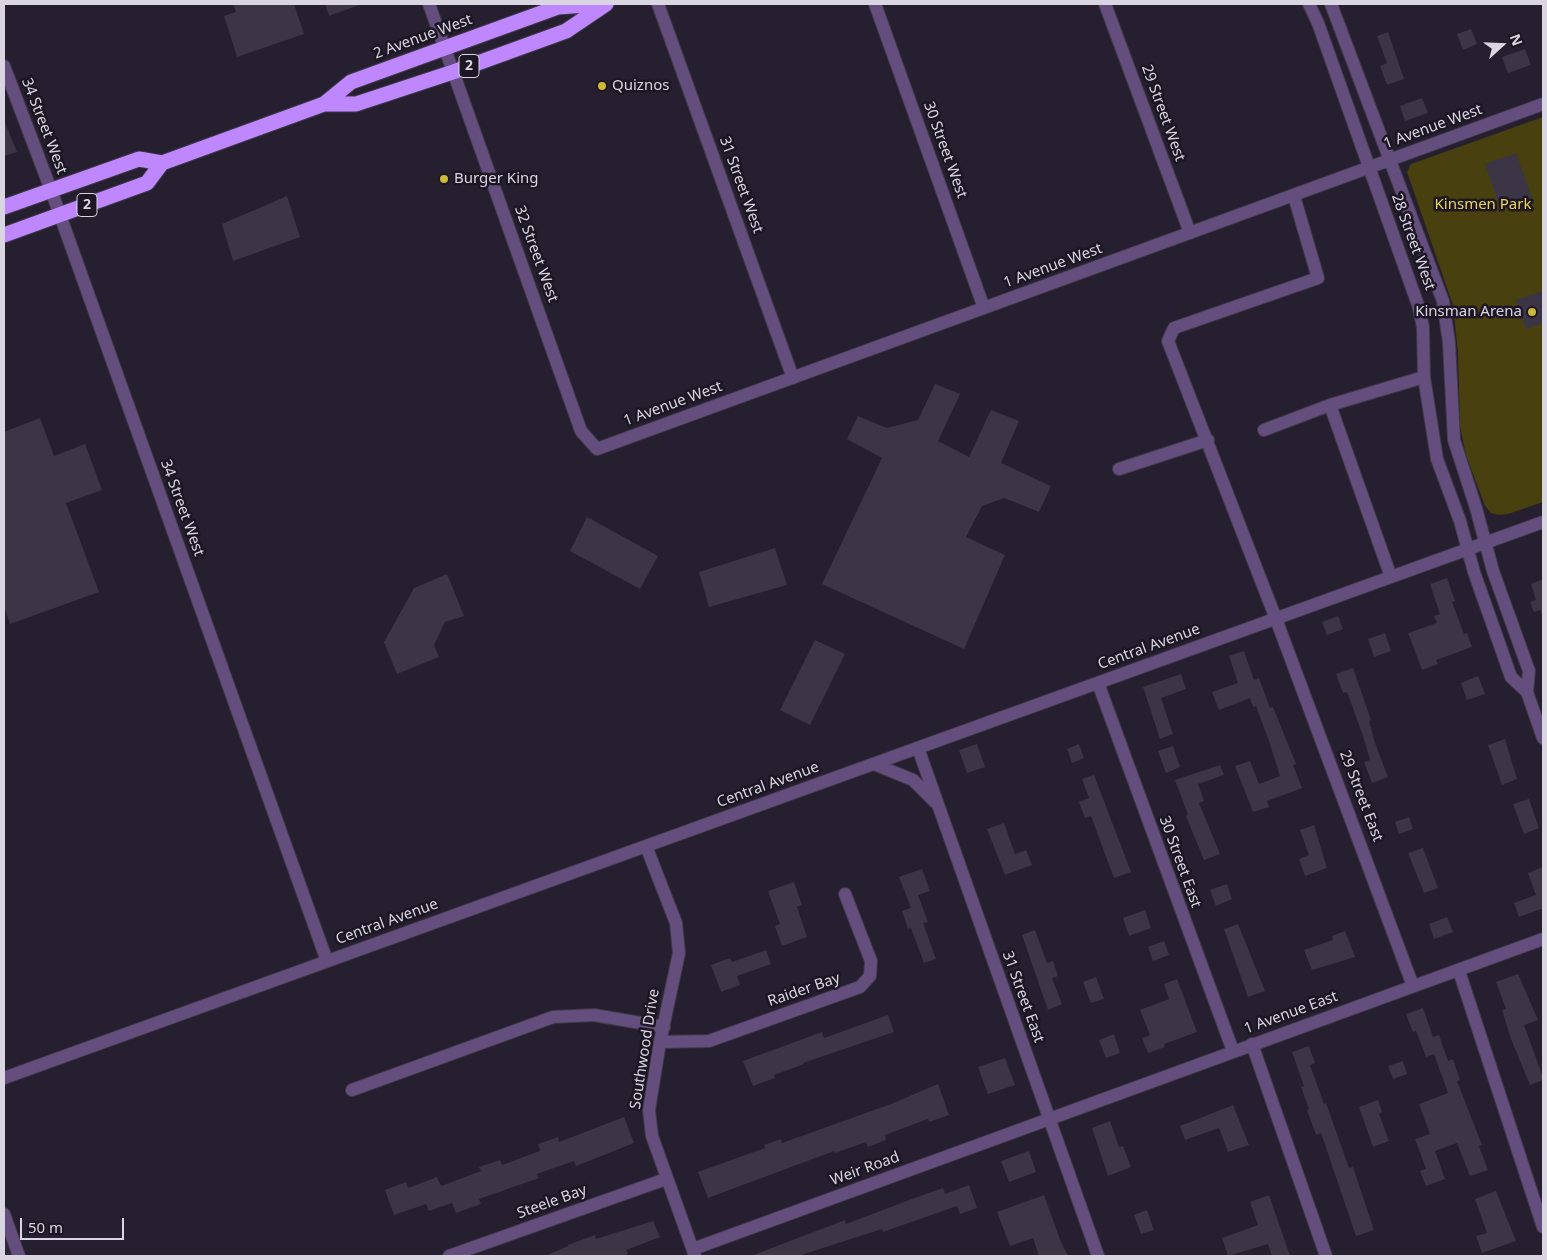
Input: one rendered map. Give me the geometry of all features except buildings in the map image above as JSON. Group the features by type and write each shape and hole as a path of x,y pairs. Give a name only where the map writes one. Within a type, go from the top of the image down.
{"highway":[{"name":"2 Avenue West","path":"162,164 324,104 351,82 558,7 599,4"},
{"name":"2 Avenue West","path":"324,104 356,104 454,72 566,32 606,4"},
{"name":"2","path":"4,207 139,159 162,164 147,183 4,235"}],"street":[{"name":"32 Street West","path":"429,4 581,431"},
{"name":"31 Street West","path":"658,4 793,378"},
{"name":"30 Street West","path":"875,4 984,308"},
{"name":"29 Street West","path":"1105,4 1190,233"},
{"name":"28 Street West","path":"1309,4 1318,23 1418,305 1423,327 1424,377 1437,459 1460,521 1467,550 1511,677 1527,692"},
{"name":"28 Street West","path":"1331,4 1391,160 1447,316 1454,440 1493,571 1529,671 1527,692"},
{"name":"34 Street West","path":"4,66 51,190 327,962"},
{"name":"1 Avenue West","path":"581,431 597,449 1543,104"},
{"name":"29 Street East","path":"1294,196 1318,278 1174,328 1168,341 1276,618 1413,986"},
{"path":"1264,430 1330,405 1424,377"},
{"path":"1330,405 1391,577"},
{"path":"1118,469 1208,440"},
{"name":"Central Avenue","path":"4,1078 1543,522"},
{"name":"30 Street East","path":"1098,683 1233,1051"},
{"path":"1527,692 1543,738"},
{"name":"31 Street East","path":"918,748 1098,1256"},
{"path":"874,764 913,780 937,804"},
{"name":"Southwood Drive","path":"646,846 676,923 680,953 660,1042 649,1110 652,1136 694,1253"},
{"name":"Raider Bay","path":"660,1042 709,1041 860,987 870,976 871,961 845,894"},
{"name":"1 Avenue East","path":"1049,1118 1543,939"},
{"path":"1458,971 1543,1227"},
{"path":"352,1090 553,1017 594,1015 664,1027"},
{"path":"1252,1044 1326,1256"},
{"name":"Weir Road","path":"694,1253 1049,1118"},
{"name":"Steele Bay","path":"449,1256 666,1178"},
{"path":"4,1214 19,1256"}],"shaded area":[{"path":"4,1214 19,1256 4,1256"}],"green space":[{"name":"Kinsmen Park","path":"1543,117 1543,502 1508,514 1499,515 1491,513 1485,506 1466,455 1460,426 1458,352 1453,305 1407,172 1411,164"}],"place":[{"name":"Quiznos","path":"602,86"},
{"name":"Burger King","path":"444,179"},
{"name":"Kinsman Arena","path":"1532,312"}]}
